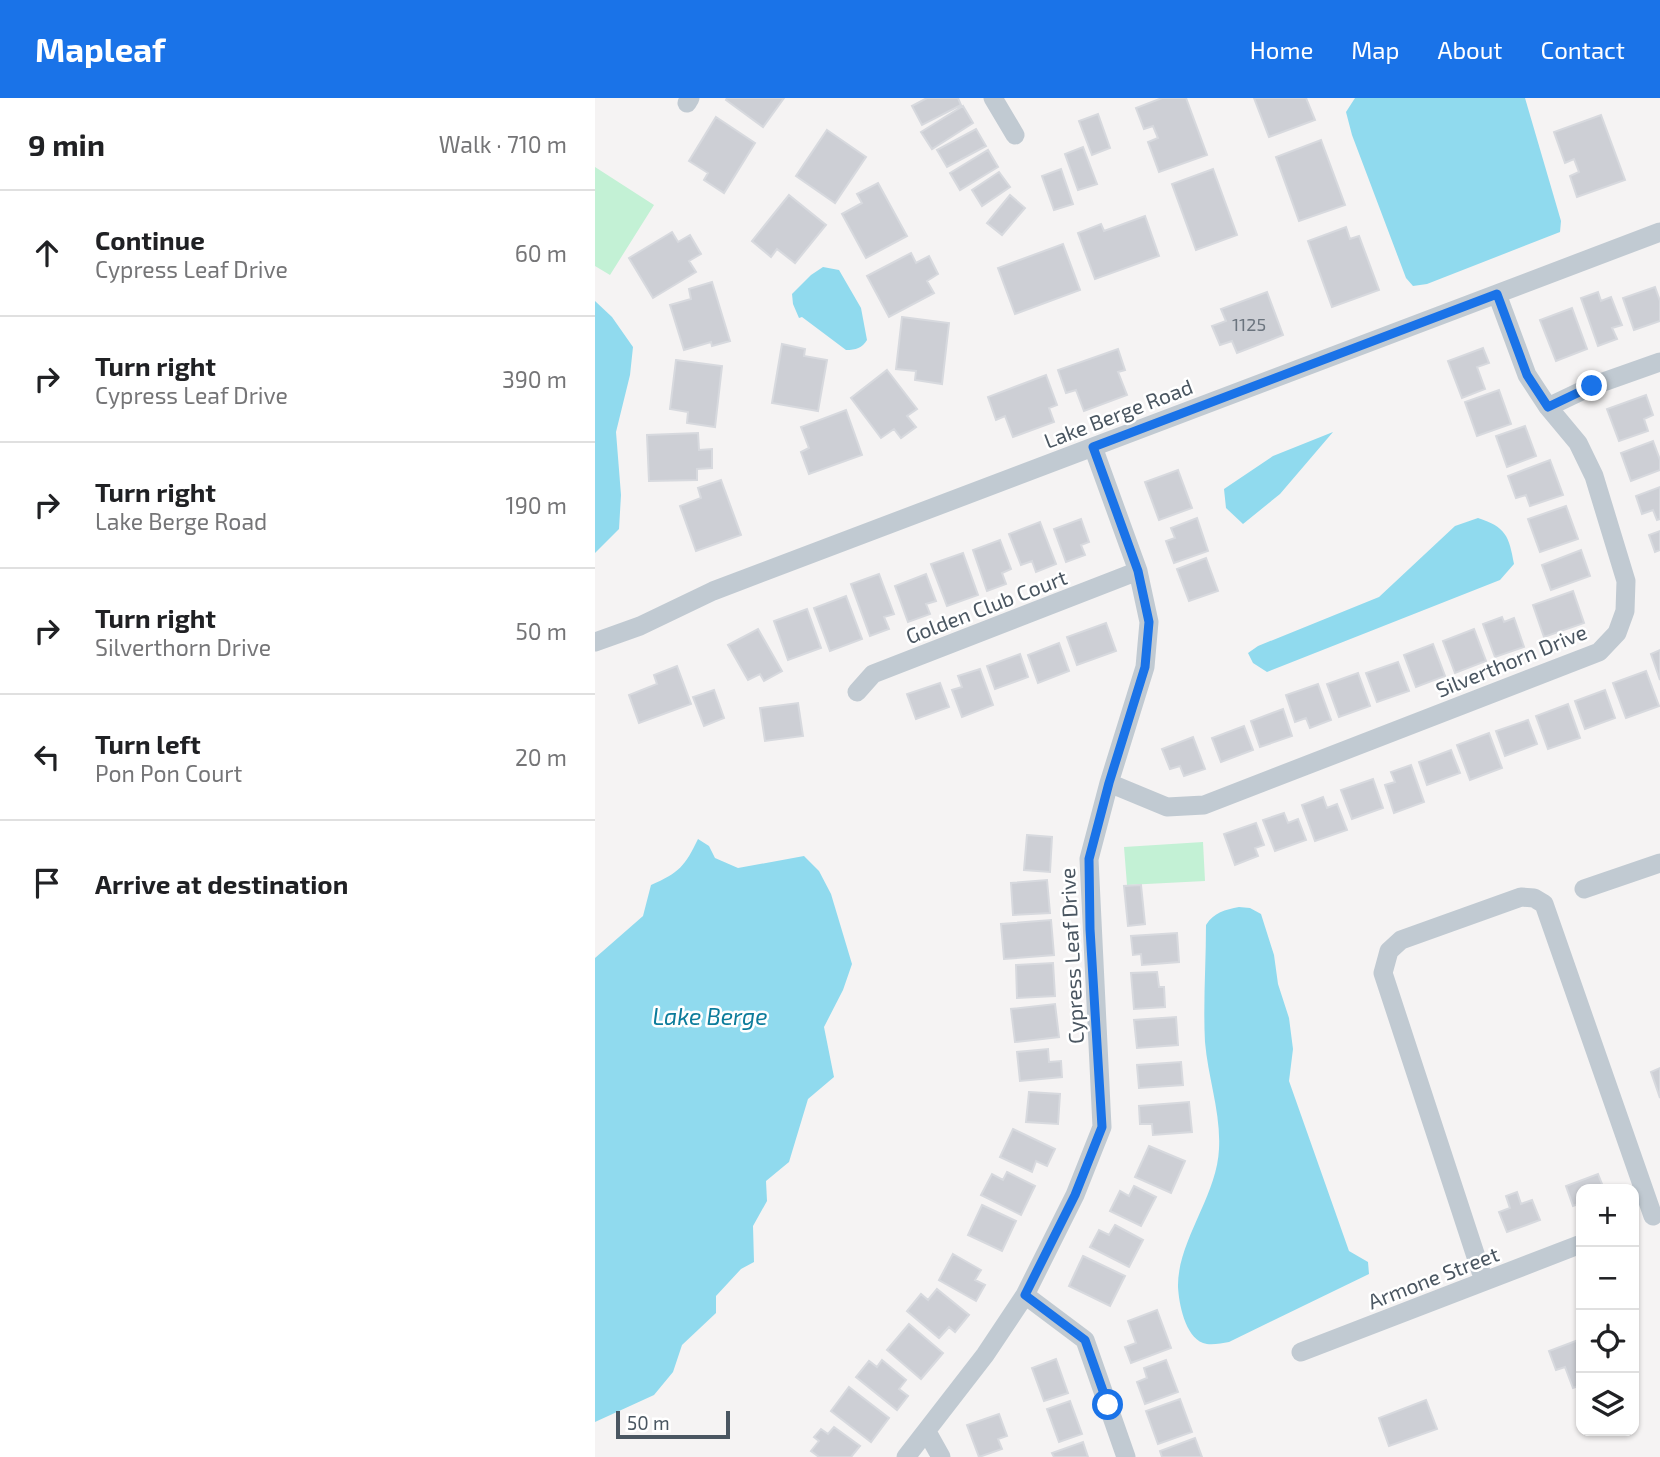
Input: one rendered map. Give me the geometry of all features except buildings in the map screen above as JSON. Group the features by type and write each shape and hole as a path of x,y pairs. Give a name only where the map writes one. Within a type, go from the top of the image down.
{"street":[{"path":"993,98 1016,135"},
{"name":"Lake Berge Road","path":"595,642 640,626 713,591 1660,232"},
{"name":"Silverthorn Drive","path":"1109,783 1167,807 1204,806 1599,652 1617,633 1625,611 1626,581 1594,476 1578,443 1548,407 1527,375 1497,294"},
{"path":"1548,407 1592,386 1660,362"},
{"name":"Cypress Leaf Drive","path":"906,1457 985,1355 1025,1295 1075,1195 1102,1127 1090,929 1089,859 1145,667 1149,622 1138,571 1093,447"},
{"name":"Golden Club Court","path":"857,692 873,674 1138,571"},
{"path":"1584,889 1660,863"},
{"path":"1484,1281 1383,973 1389,951 1401,940 1521,897 1534,898 1544,904 1656,1214 1639,1221"},
{"name":"Armone Street","path":"1301,1352 1576,1246"},
{"path":"1025,1295 1085,1340 1126,1457"},
{"path":"927,1432 941,1457"}],"green space":[{"path":"595,167 654,205 610,275 595,266"},
{"path":"1203,842 1205,881 1127,885 1124,847"}],"water":[{"path":"1355,98 1525,98 1561,221 1560,232 1427,284 1413,286 1406,278 1352,135 1346,112"},
{"path":"823,267 839,270 861,308 867,340 853,350 846,350 802,317 799,318 793,304 792,294"},
{"path":"595,301 612,317 633,347 630,375 616,432 621,495 619,529 595,553"},
{"path":"1333,432 1280,494 1243,524 1226,508 1224,489 1273,456"},
{"path":"1478,518 1495,525 1508,540 1514,564 1500,580 1267,672 1253,663 1248,653 1258,646 1379,597 1455,526"},
{"name":"Lake Berge","path":"698,839 709,846 715,858 738,868 804,856 819,871 831,894 852,964 843,990 824,1027 834,1077 808,1099 789,1162 766,1181 767,1201 753,1226 754,1262 741,1269 716,1296 716,1313 682,1345 673,1372 654,1395 595,1422 595,958 643,916 651,885 680,868"},
{"path":"1239,907 1250,908 1261,914 1289,1018 1293,1049 1289,1081 1349,1251 1368,1262 1369,1274 1229,1342 1209,1344 1197,1339 1187,1327 1178,1287 1179,1270 1212,1184 1219,1149 1218,1122 1205,1042 1206,925 1216,914"}],"route":[{"path":"1108,1405 1085,1340 1025,1295 1075,1195 1102,1127 1090,929 1089,859 1145,667 1149,622 1138,571 1093,447 1497,294 1527,375 1548,407 1592,386"}]}
